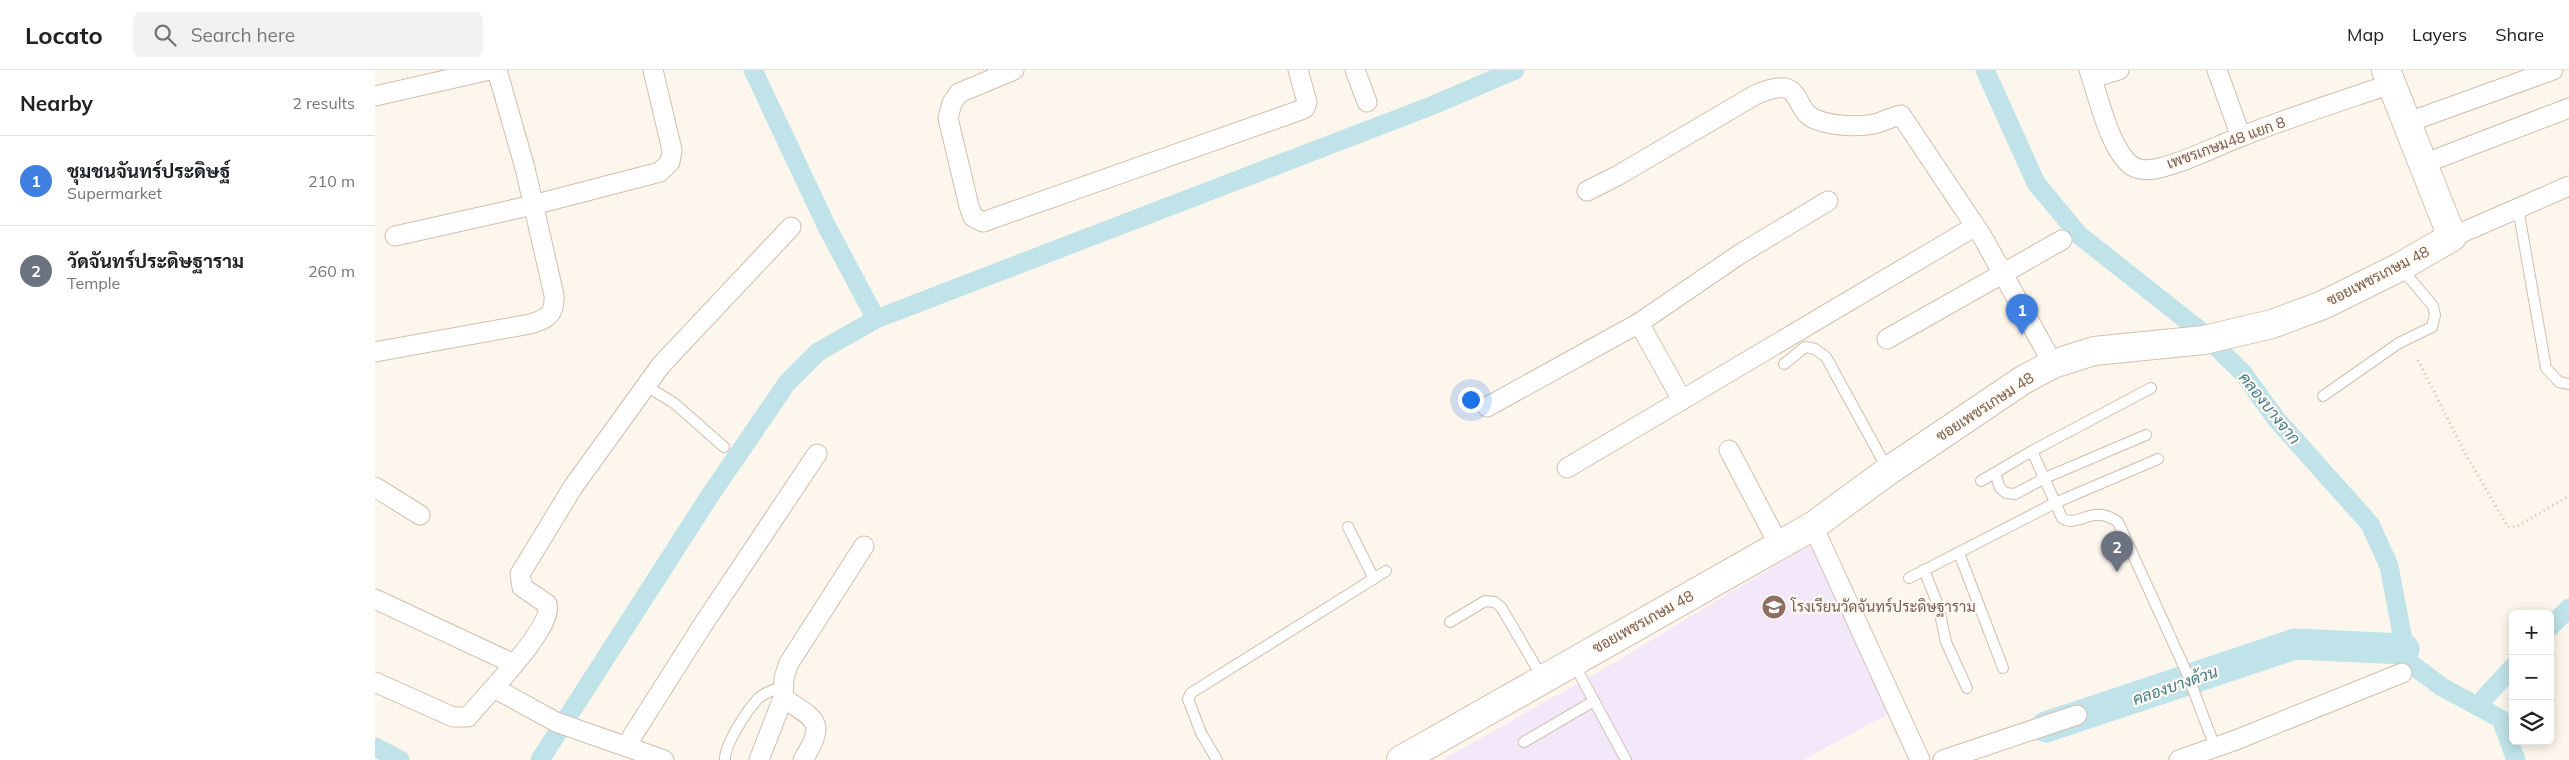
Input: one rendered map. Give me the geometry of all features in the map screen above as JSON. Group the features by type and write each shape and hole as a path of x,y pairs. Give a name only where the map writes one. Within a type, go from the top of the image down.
{"street":[{"path":"375,96 490,70"},
{"path":"375,352 530,324 551,315 554,307 554,296 533,205 497,70"},
{"path":"395,236 533,205 660,172 670,162 672,150 653,70"},
{"path":"1014,70 959,93 952,103 948,118 969,206 973,217 983,222 1305,108 1307,102 1298,70"},
{"path":"1355,70 1367,102"},
{"path":"2091,74 2119,70"},
{"path":"2217,70 2241,136"},
{"path":"2406,123 2553,70"},
{"name":"เพชรเกษม48 แยก 8","path":"2091,74 2112,137 2125,160 2134,167 2153,169 2190,158 2388,74"},
{"path":"2388,74 2451,237 2569,186"},
{"path":"1587,191 1617,176 1755,95 1774,87 1785,87 1799,99 1809,116 1824,122 1874,124 1901,115 1974,227 1982,236 2053,364"},
{"path":"2423,164 2569,108"},
{"path":"1487,408 1639,323 1740,254 1828,201"},
{"path":"1567,468 1974,227"},
{"path":"375,682 460,718 468,717 515,664 538,632 549,610 547,604 522,587 520,574 523,566 573,487 646,386 692,330 791,228"},
{"name":"ซอยเพชรเกษม 48","path":"1401,760 1813,526 1888,471 2023,380 2053,364 2094,351 2204,340 2272,324 2323,305 2400,267 2451,237"},
{"path":"1887,339 2062,240"},
{"path":"1639,323 1682,400"},
{"path":"1729,450 1779,545"},
{"path":"626,746 704,623 817,454"},
{"path":"375,487 419,515"},
{"path":"1813,526 1920,760"},
{"path":"759,760 783,692 789,663 864,546"},
{"path":"375,599 515,664"},
{"path":"2179,760 2402,673"},
{"path":"494,688 564,726 664,760"},
{"path":"783,692 813,719 817,729 813,744 803,760"},
{"path":"1943,760 1972,756 2077,715"}],"lane":[{"path":"2519,208 2546,368 2559,382 2569,384"},
{"path":"2323,396 2399,344 2432,327 2435,315 2433,306 2400,267"},
{"path":"1784,364 1805,347 1815,349 1825,356 1888,471"},
{"path":"646,386 674,403 724,447"},
{"path":"1981,481 2151,388"},
{"path":"1995,474 2000,488 2006,493 2015,494 2045,478 2146,435"},
{"path":"2033,451 2062,518 2067,522 2093,514 2107,515 2118,522 2199,700 2215,746"},
{"path":"1909,578 2055,502 2158,459"},
{"path":"1348,528 1373,579"},
{"path":"1959,553 2003,668"},
{"path":"1924,570 1938,605 1946,642 1967,688"},
{"path":"1217,760 1201,733 1189,699 1191,693 1386,571"},
{"path":"1450,622 1485,601 1495,602 1501,607 1543,678"},
{"path":"1573,661 1626,760"},
{"path":"725,760 727,747 755,701 763,695 783,692"},
{"path":"1524,742 1594,701"}],"path":[{"path":"2418,360 2466,455 2508,527 2516,527 2569,496"}],"shaded area":[{"name":"โรงเรียนวัดจันทร์ประดิษฐาราม","path":"1813,543 1892,712 1803,760 1442,760 1600,671"}],"waterway":[{"path":"753,70 827,227 876,319"},
{"path":"540,760 709,497 787,383 818,352 876,319 1431,106 1515,70"},
{"name":"คลองบางจาก","path":"1985,70 2036,183 2079,235 2198,329 2243,373 2277,420 2370,524 2389,566 2407,661 2442,687 2501,719 2516,760"},
{"path":"2554,623 2569,608"},
{"name":"คลองบางด้วน","path":"2046,727 2295,644 2404,649"},
{"path":"2477,706 2509,671"},
{"path":"375,747 400,760"}],"place":[{"name":"ชุมชนจันทร์ประดิษฐ์","path":"2022,335"},
{"name":"วัดจันทร์ประดิษฐาราม","path":"2117,572"},
{"name":"โรงเรียนวัดจันทร์ประดิษฐาราม","path":"1774,607"}]}
